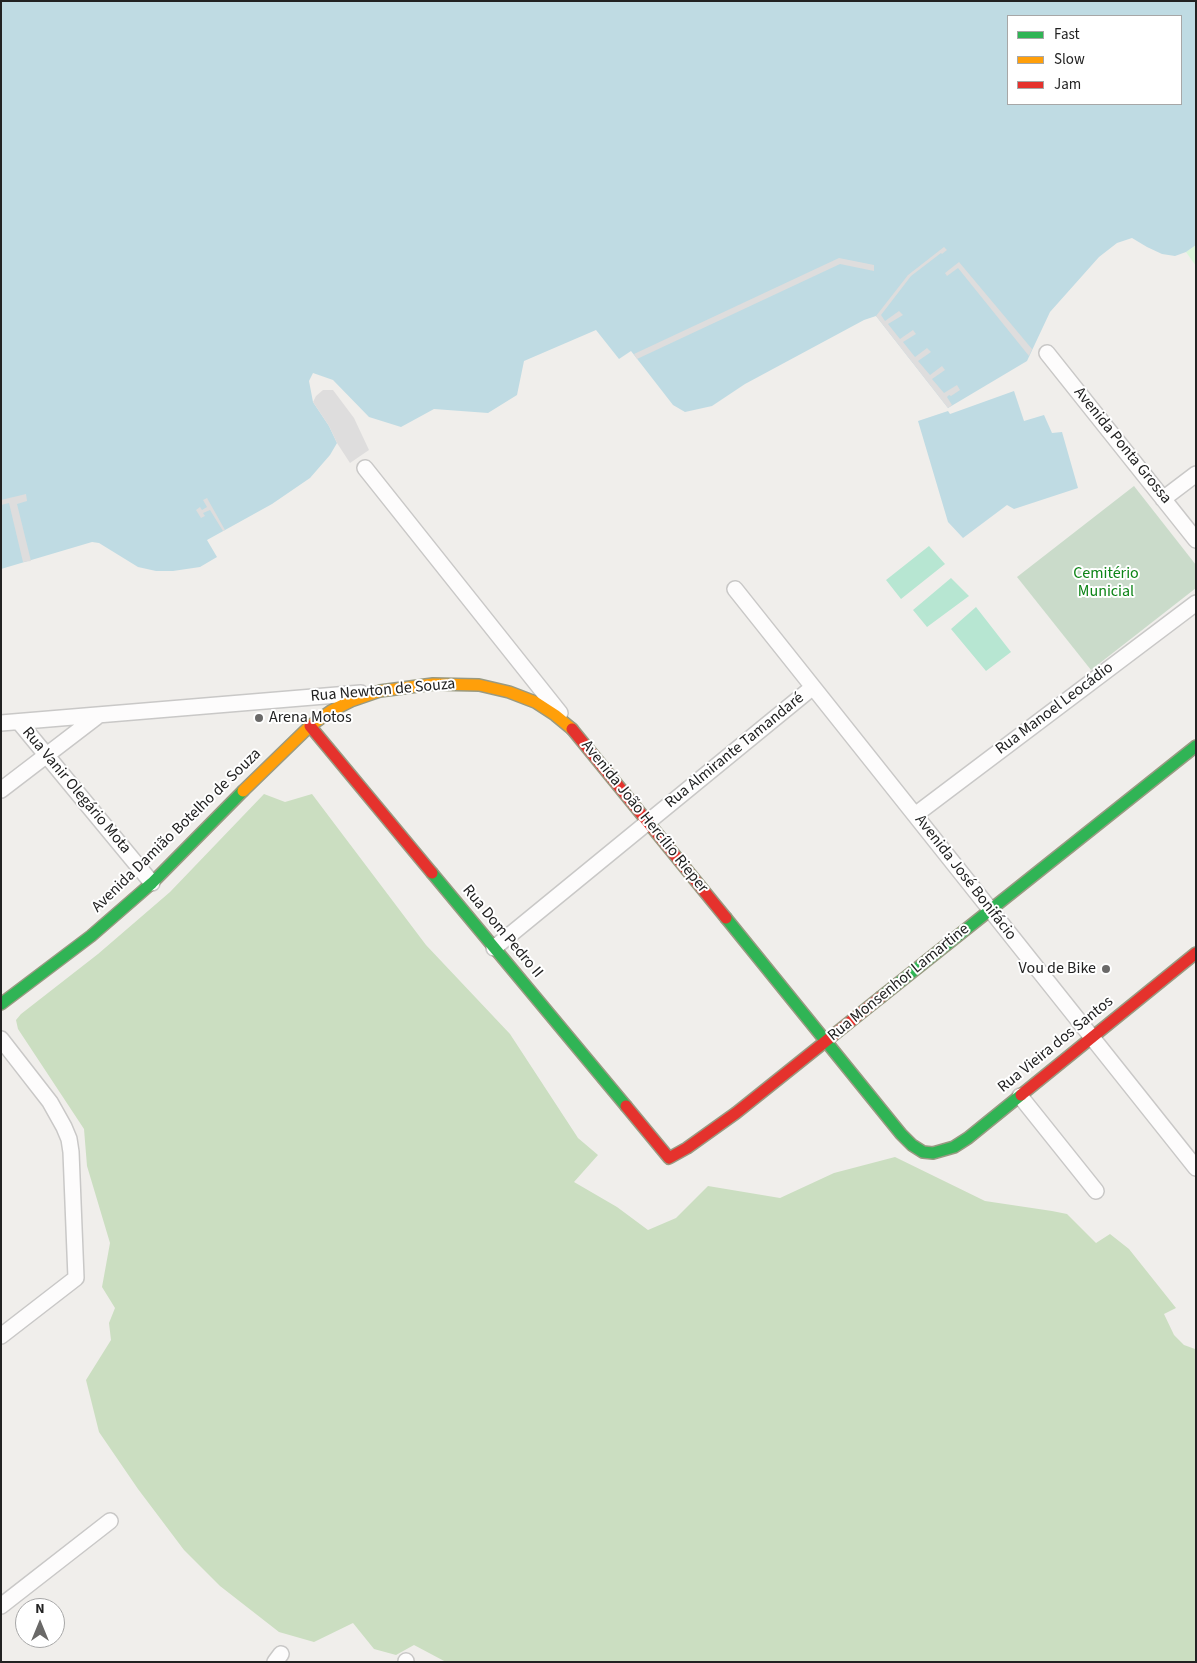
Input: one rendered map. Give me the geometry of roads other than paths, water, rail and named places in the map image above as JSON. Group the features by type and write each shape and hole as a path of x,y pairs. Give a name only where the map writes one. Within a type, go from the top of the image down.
{"main road":[{"name":"Rua Newton de Souza","path":"380,691 433,684 479,685 494,688 535,702 574,730"},
{"name":"Avenida Damião Botelho de Souza","path":"1,1004 91,936 152,883 256,776 310,726 331,711 380,691"},
{"name":"Rua Dom Pedro II","path":"310,726 669,1158"},
{"name":"Avenida João Hercílio Rieper","path":"574,730 901,1134 912,1146 923,1152 933,1153"},
{"name":"Rua Monsenhor Lamartine","path":"669,1158 724,1122 1196,746"},
{"name":"Rua Vieira dos Santos","path":"933,1153 954,1147 1196,953"}],"street":[{"name":"Avenida Ponta Grossa","path":"1047,353 1196,540"},
{"name":"Avenida João Hercílio Rieper","path":"365,468 574,730"},
{"path":"1163,498 1196,474"},
{"name":"Avenida José Bonifácio","path":"735,589 1196,1168"},
{"name":"Rua Manoel Leocádio","path":"915,815 1196,603"},
{"name":"Rua Almirante Tamandaré","path":"494,948 813,687"},
{"name":"Rua Newton de Souza","path":"1,723 380,691"},
{"path":"1,790 100,714"},
{"name":"Rua Vanir Olegário Mota","path":"19,722 152,883"},
{"path":"1,1039 50,1102 69,1139 76,1278 1,1336"},
{"path":"1020,1096 1096,1191"},
{"path":"1,1606 110,1521"}],"water":[{"path":"1,1 1196,1 1196,245 1186,252 1175,256 1162,254 1132,238 1117,243 1099,257 1050,312 1027,361 948,408 876,316 864,320 745,384 712,406 685,412 673,405 631,351 619,359 596,330 524,361 517,395 488,413 434,409 401,427 369,417 333,380 313,373 309,381 313,402 329,426 337,443 330,455 310,478 272,504 207,540 217,557 200,567 173,571 156,571 138,567 99,543 92,542 1,569"},
{"path":"1014,391 1024,421 1044,415 1052,433 1062,432 1078,488 1014,509 1007,505 963,538 948,522 918,421 948,411 950,414"}],"place":[{"name":"Arena Motos","path":"259,718"},
{"name":"Vou de Bike","path":"1106,969"}],"park label":[{"name":"Cemitério Municial","path":"1106,583"}]}
